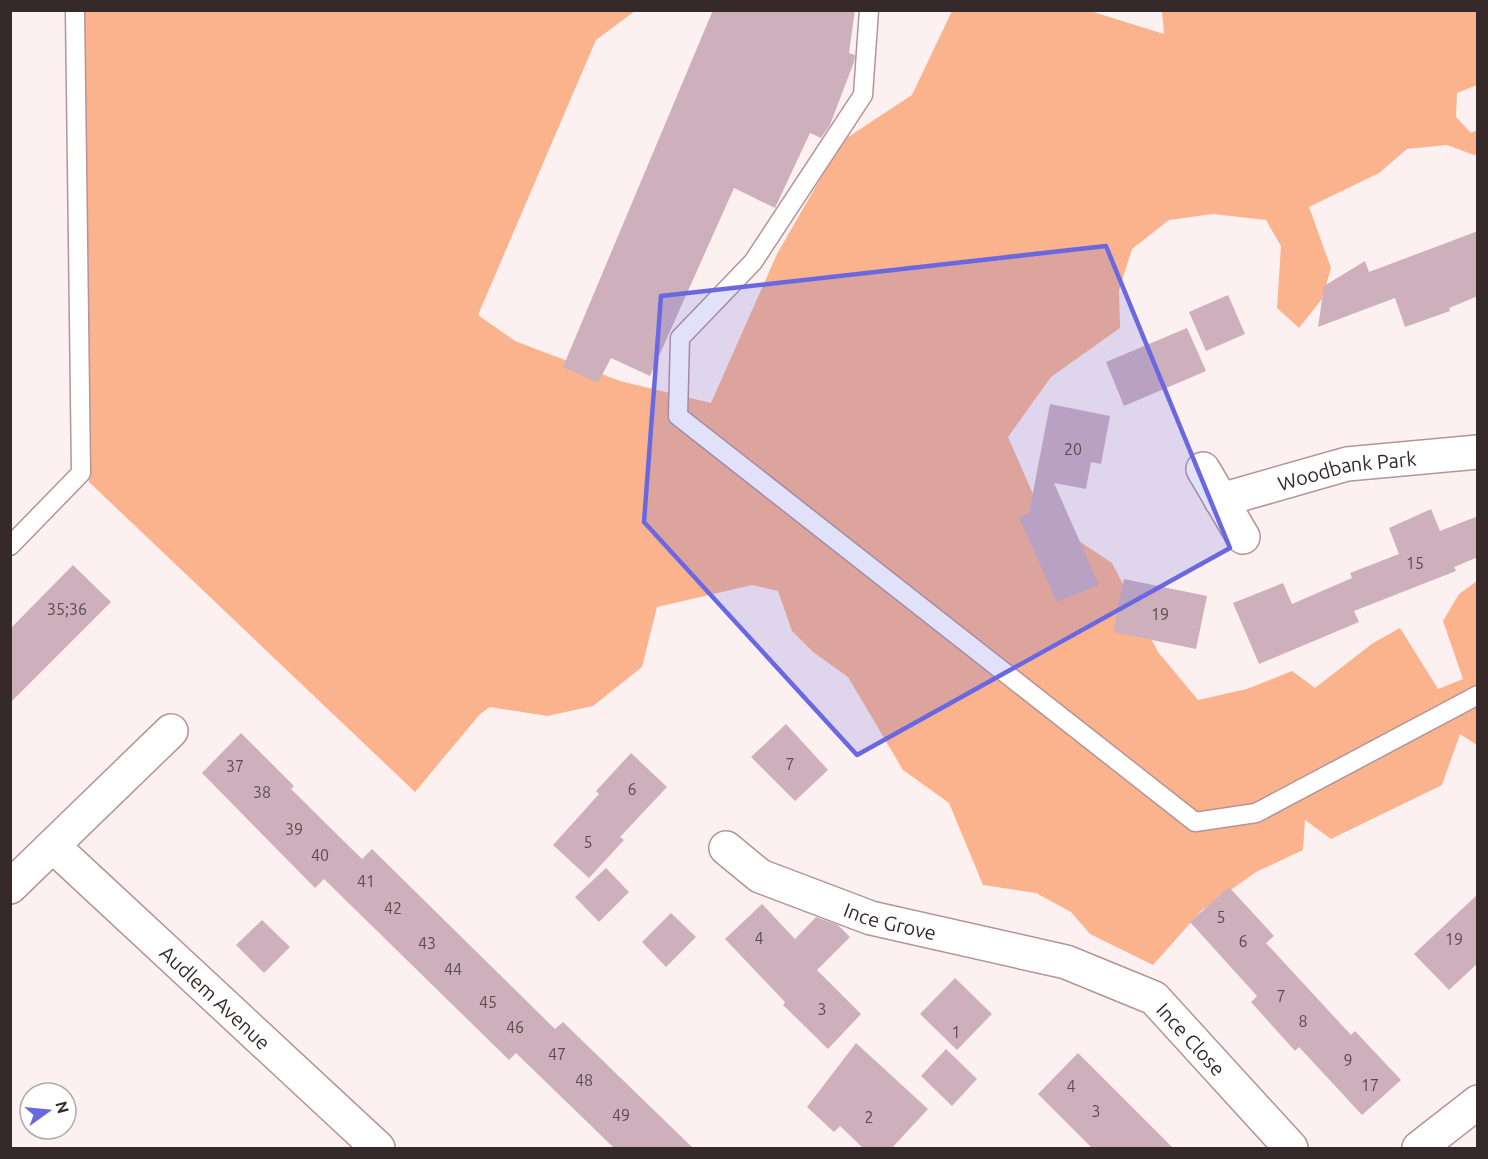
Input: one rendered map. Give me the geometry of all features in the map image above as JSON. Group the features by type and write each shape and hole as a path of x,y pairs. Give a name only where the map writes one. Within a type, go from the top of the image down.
{"street":[{"name":"Woodbank Park","path":"1221,500 1347,464 1478,452"},
{"path":"1203,469 1243,537"},
{"path":"10,887 171,731"},
{"name":"Audlem Avenue","path":"53,846 378,1149"},
{"name":"Ince Grove","path":"726,848 760,876 871,918 1066,963"},
{"name":"Ince Close","path":"1066,963 1154,998 1292,1149"},
{"path":"1419,1149 1478,1102"}],"lane":[{"path":"10,546 81,473 75,10"},
{"path":"869,10 863,95 753,262 680,338 678,416 1195,822 1256,813 1478,695"}],"highlighted area":[{"path":"1106,246 1230,548 857,755 644,522 661,296"}],"shaded area":[{"path":"84,11 635,11 596,40 478,315 515,341 620,381 711,403 777,254 842,141 912,95 952,11 1090,11 1164,34 1162,11 1477,11 1477,85 1457,93 1456,117 1471,133 1477,130 1477,156 1447,145 1407,149 1379,173 1309,207 1331,268 1322,299 1299,328 1277,308 1281,246 1266,220 1213,214 1169,220 1132,249 1119,290 1120,328 1051,377 1008,437 1043,517 1112,563 1158,652 1198,700 1247,689 1292,671 1315,688 1373,643 1400,628 1438,689 1463,679 1443,621 1459,594 1477,581 1477,745 1460,734 1442,785 1331,839 1305,820 1303,850 1256,872 1201,911 1153,965 1090,934 1071,912 1036,893 983,885 949,803 903,770 848,677 813,652 792,631 778,591 752,585 657,607 642,667 593,706 547,716 490,707 480,714 415,792 89,482"}],"building":[{"path":"713,10 855,10 849,53 855,55 854,62 830,125 821,138 810,133 775,208 734,188 650,376 611,358 598,383 563,367"},
{"path":"1478,231 1478,296 1449,308 1450,311 1405,327 1395,298 1318,327 1324,286 1365,261 1369,272"},
{"path":"1228,295 1245,334 1206,351 1189,312"},
{"path":"1187,328 1206,371 1124,406 1106,362"},
{"path":"1050,404 1110,416 1101,464 1091,462 1086,489 1054,483 1099,585 1057,602 1019,518 1029,513"},
{"path":"1431,509 1440,531 1478,516 1478,557 1454,567 1456,571 1354,611 1359,622 1259,664 1233,603 1283,583 1292,604 1352,578 1350,573 1399,554 1389,528"},
{"path":"73,565 111,602 10,703 10,629"},
{"path":"1124,579 1207,596 1196,649 1113,632"},
{"path":"786,724 828,770 795,801 751,757"},
{"path":"241,733 294,786 291,789 362,859 372,849 555,1029 563,1022 694,1149 615,1149 516,1053 509,1060 324,879 315,888 202,773"},
{"path":"631,753 667,787 620,837 624,840 589,878 553,845 599,794 596,791"},
{"path":"606,868 629,892 599,922 575,897"},
{"path":"1229,887 1274,936 1266,943 1351,1035 1355,1031 1401,1080 1362,1115 1299,1047 1295,1051 1251,1002 1257,996 1190,922"},
{"path":"1478,894 1478,963 1449,990 1414,954"},
{"path":"762,904 795,939 816,917 838,925 850,937 817,970 861,1014 828,1049 783,1005 785,1002 725,939"},
{"path":"671,913 696,937 666,967 642,942"},
{"path":"262,920 290,947 264,973 236,945"},
{"path":"955,978 992,1014 957,1050 920,1014"},
{"path":"856,1043 928,1109 891,1149 864,1149 840,1126 834,1132 807,1107"},
{"path":"946,1049 977,1079 952,1106 921,1076"},
{"path":"1078,1053 1174,1149 1093,1149 1038,1094"}]}
